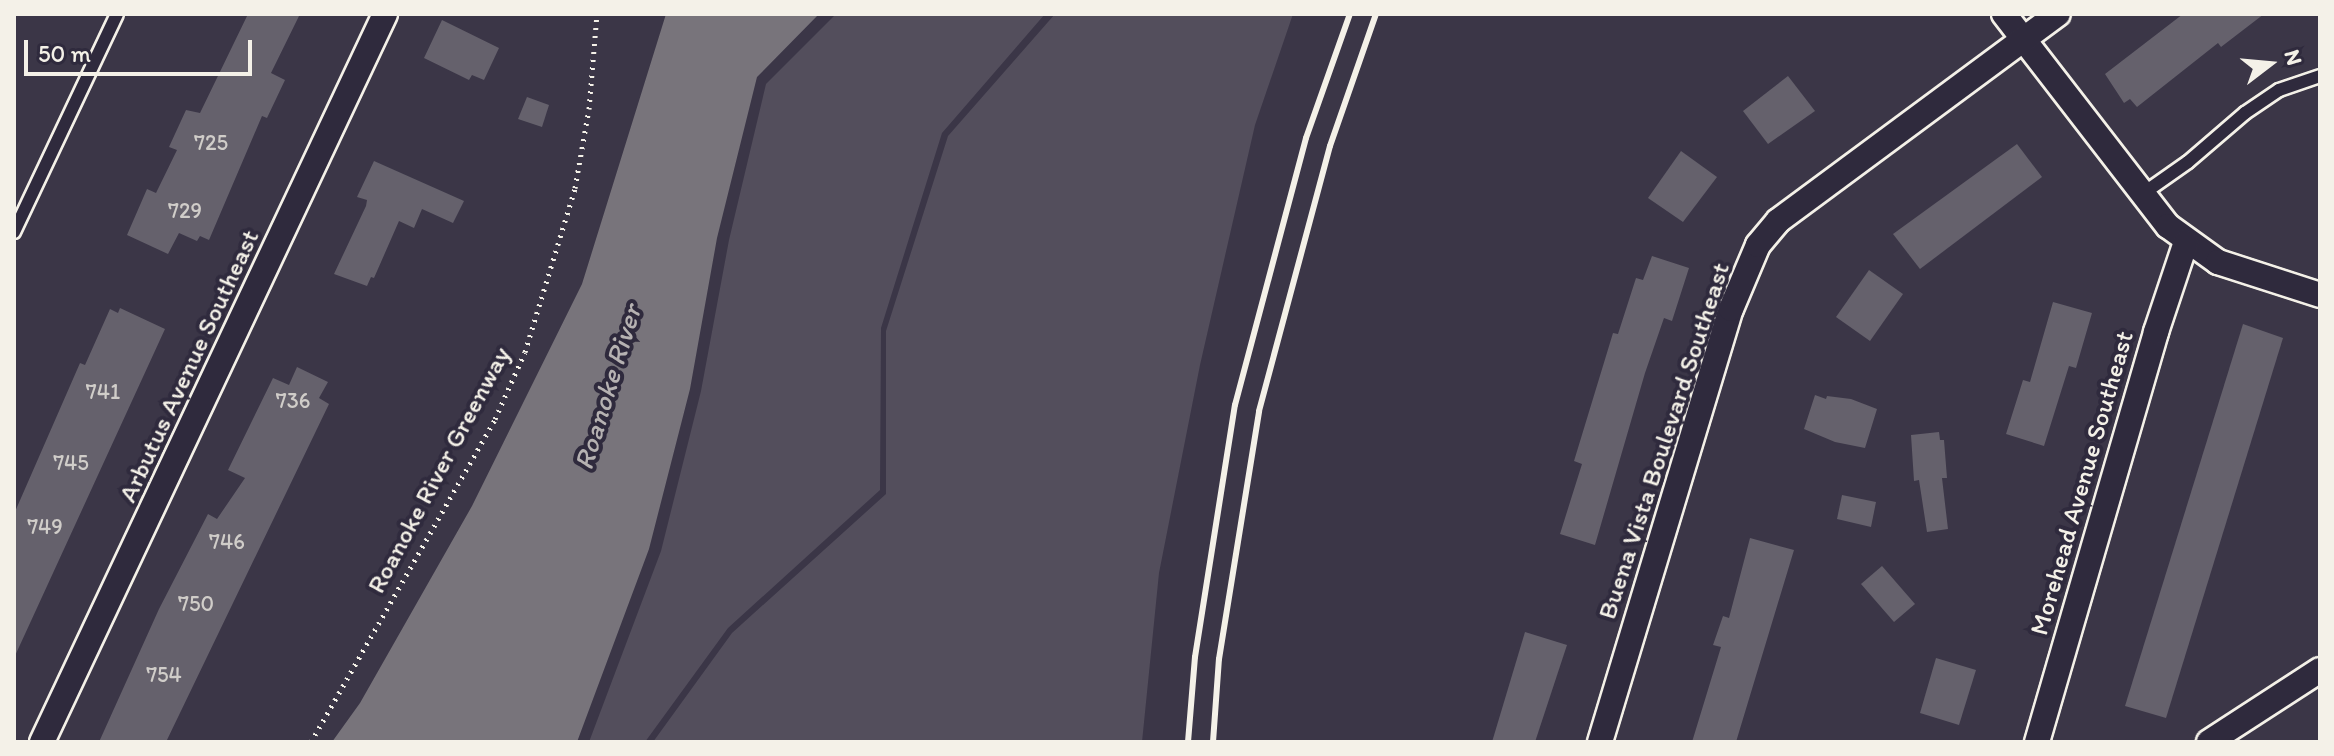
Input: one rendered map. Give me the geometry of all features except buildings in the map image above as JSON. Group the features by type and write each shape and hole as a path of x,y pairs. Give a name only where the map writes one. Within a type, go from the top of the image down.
{"street":[{"name":"Arbutus Avenue Southeast","path":"42,742 385,14"},
{"path":"2004,14 2141,195 2186,242 2240,272 2320,295"},
{"name":"Buena Vista Boulevard Southeast","path":"1600,742 1731,309 1758,245 1778,221 2058,14"},
{"name":"Morehead Avenue Southeast","path":"2037,742 2156,332 2186,242"},
{"path":"2209,742 2320,670"}],"lane":[{"path":"14,232 117,14"},
{"path":"2141,195 2256,105 2297,82 2320,76"}],"path":[{"name":"Roanoke River Greenway","path":"311,742 495,419 525,352 575,188 589,109 597,14"}],"shaded area":[{"path":"836,14 1045,14 942,133 881,328 880,490 728,628 645,742 589,742 661,551 701,391 729,240 766,84"},
{"path":"1055,14 1293,14 1255,125 1200,365 1159,573 1142,742 653,742 732,633 886,494 886,331 948,136"}],"water":[{"name":"Roanoke River","path":"666,14 819,14 757,77 717,238 690,389 649,549 577,742 332,742 360,703 472,506 582,284"}],"railway":[{"path":"1188,742 1195,657 1235,405 1306,138 1350,14"},
{"path":"1213,742 1219,659 1259,411 1330,146 1376,14"}]}
